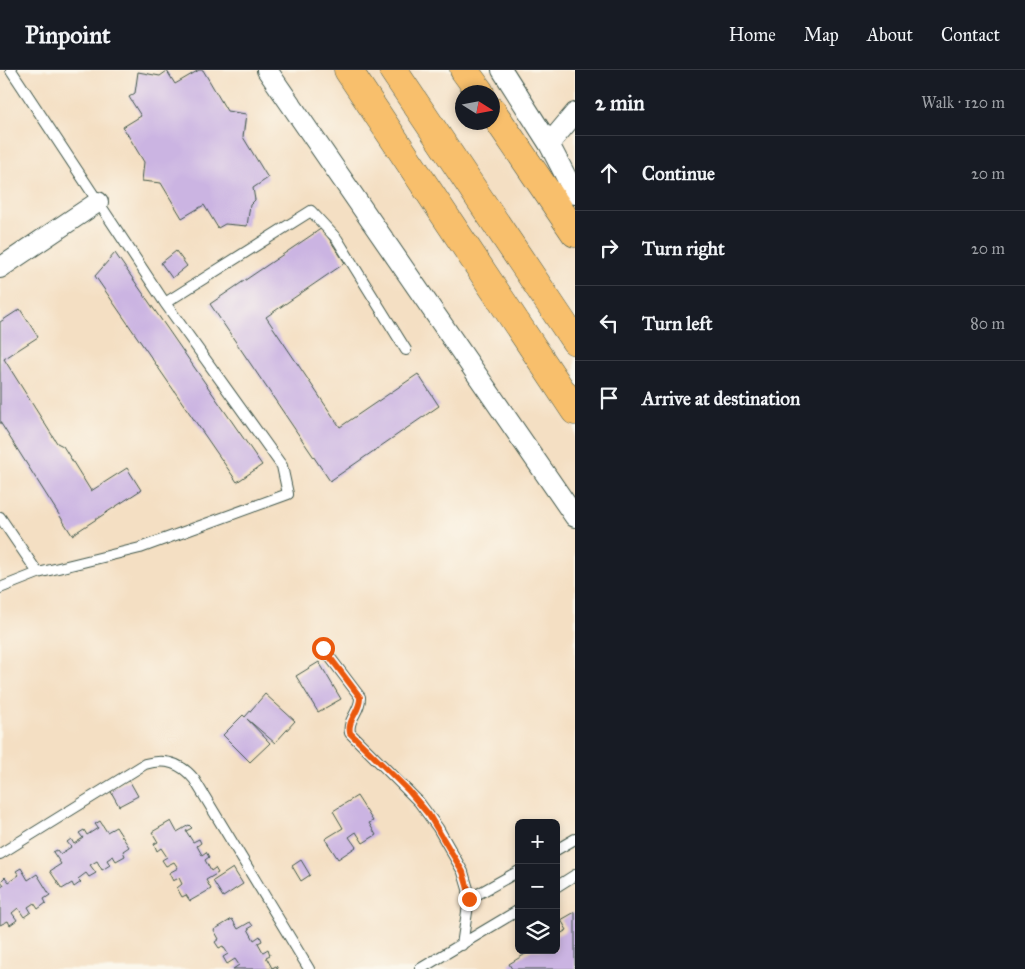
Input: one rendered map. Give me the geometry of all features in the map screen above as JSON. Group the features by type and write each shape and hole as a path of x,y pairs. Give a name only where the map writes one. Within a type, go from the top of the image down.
{"main road":[{"path":"348,70 575,411"},
{"path":"392,70 575,341"},
{"path":"464,70 475,85"},
{"path":"500,123 575,233"}],"street":[{"path":"267,70 575,517"},
{"path":"502,70 549,144 575,194"},
{"path":"549,144 575,113"},
{"path":"0,268 98,202"}],"lane":[{"path":"0,588 38,573 140,548 288,494 282,466 164,303 11,70"},
{"path":"164,303 311,211 337,239 406,350"},
{"path":"0,517 38,573"},
{"path":"323,648 360,697 360,705 350,725 350,733 408,790 429,815 463,872 469,899 462,945"},
{"path":"0,854 145,764 165,761 178,764 187,770 194,779 309,969"},
{"path":"560,848 575,839"},
{"path":"469,899 515,873"},
{"path":"560,884 575,875"},
{"path":"420,969 515,912"}],"building":[{"path":"199,70 203,70 227,111 246,114 243,137 268,178 253,188 255,200 250,205 247,226 225,224 218,228 204,205 182,218 161,183 142,181 144,162 123,127 141,116 129,97 135,93 138,72 160,76 167,71 175,84"},
{"path":"322,228 345,263 266,317 340,427 418,374 439,406 330,481 210,304"},
{"path":"176,251 187,266 172,278 161,263"},
{"path":"115,253 262,465 237,482 95,276"},
{"path":"20,309 38,337 4,359 57,443 63,446 91,491 127,468 141,490 72,535 0,422 0,322"},
{"path":"319,662 341,699 318,712 296,676"},
{"path":"265,694 295,721 275,743 247,719 270,743 250,762 223,735 243,715 245,717"},
{"path":"129,780 138,796 119,806 110,790"},
{"path":"357,796 373,821 369,823 376,835 363,843 356,832 349,837 356,847 338,859 325,839 343,828 333,811"},
{"path":"100,821 107,832 116,827 129,847 123,851 125,856 116,861 113,856 107,860 110,865 102,870 97,861 90,865 96,873 89,877 86,873 78,879 81,882 74,887 72,883 62,889 50,871 61,864 53,852 57,850 60,854 71,847 67,842 71,839 74,844 83,838 79,833 84,830 87,835 98,828 95,824"},
{"path":"171,821 177,832 189,825 192,828 186,831 193,842 199,839 201,843 197,846 202,855 206,852 209,857 205,860 211,871 215,868 218,873 206,880 211,889 190,901 186,895 182,897 177,888 182,884 179,878 173,881 169,873 178,868 174,862 166,866 162,860 167,857 161,848 157,851 154,844 158,842 152,832"},
{"path":"301,860 310,875 301,881 292,866"},
{"path":"21,868 28,880 37,874 50,895 44,899 46,903 38,909 34,903 28,907 31,912 24,917 18,908 12,913 17,920 10,925 8,921 0,925 0,888 4,885 1,881 5,877 9,882 19,875 16,871"},
{"path":"233,868 243,884 223,897 213,881"},
{"path":"575,912 575,969 512,969 509,964 525,954 560,954 560,934 567,930 561,920"},
{"path":"232,919 238,929 250,922 253,926 248,929 254,940 260,936 262,941 258,943 263,952 268,949 270,955 266,957 272,968 276,966 278,969 233,969 239,965 235,959 227,964 223,957 228,954 223,946 219,948 215,942 219,939 214,930"}],"route":[{"path":"323,648 359,693 361,701 351,722 350,733 408,790 429,815 463,872 469,899"}]}
